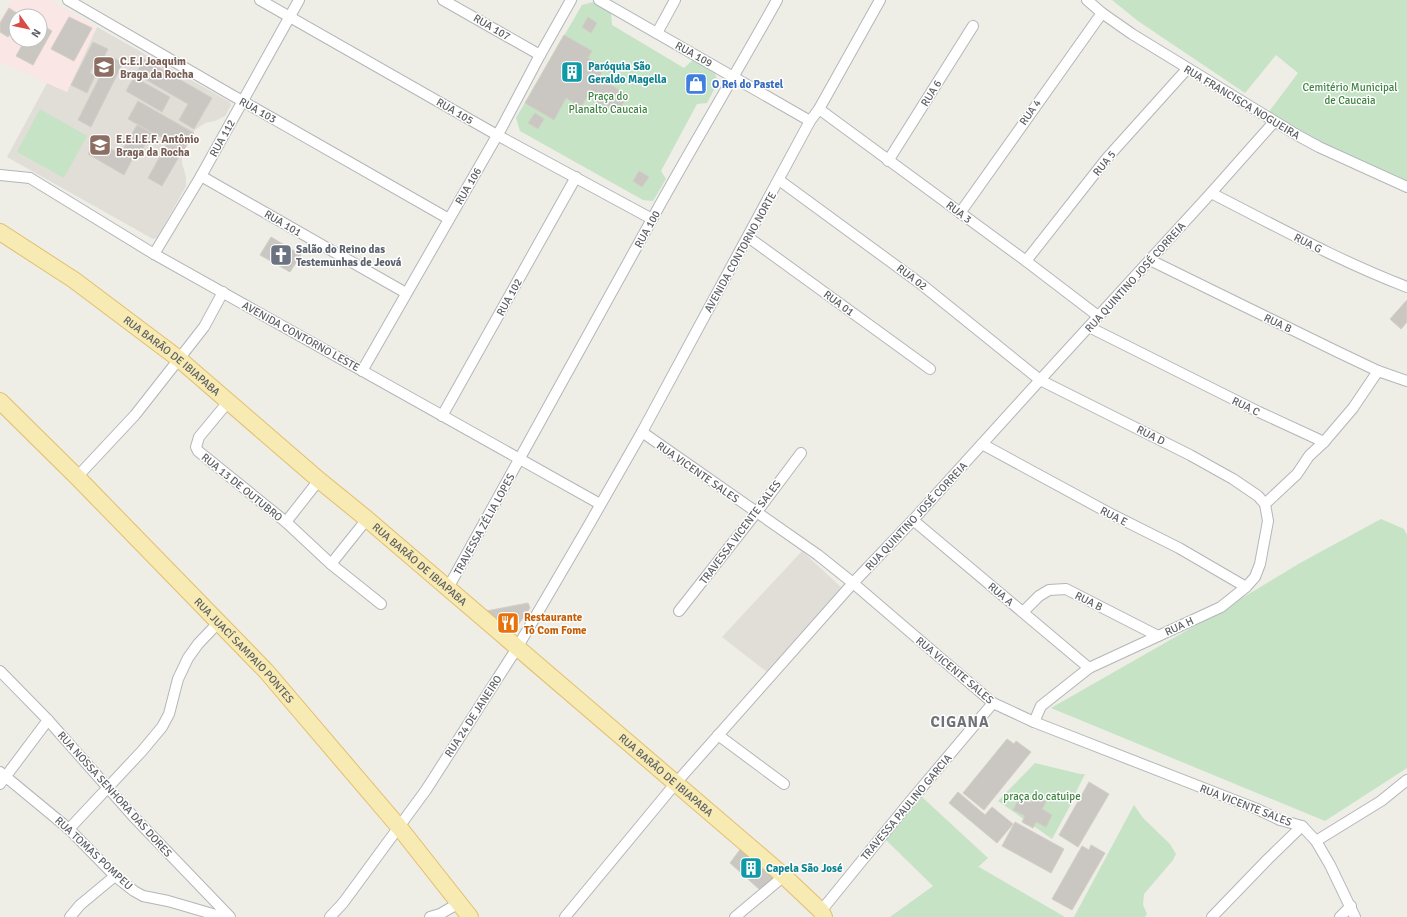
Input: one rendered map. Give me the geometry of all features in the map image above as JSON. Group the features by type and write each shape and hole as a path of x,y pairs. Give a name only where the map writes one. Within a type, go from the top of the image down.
{"main road":[{"name":"RUA BARÃO DE IBIAPABA","path":"0,232 74,280 179,359 784,876 822,914"},
{"name":"RUA JUACÍ SAMPAIO PONTES","path":"0,402 77,477 266,671 399,827 470,917"}],"street":[{"name":"RUA 103","path":"68,0 449,219"},
{"name":"RUA 105","path":"260,0 497,135 652,219"},
{"name":"RUA 112","path":"154,254 201,176 299,0"},
{"name":"RUA 107","path":"443,0 540,55"},
{"name":"RUA 106","path":"362,371 497,135 571,0"},
{"name":"RUA 109","path":"599,0 810,121"},
{"path":"657,33 675,0"},
{"name":"RUA 100","path":"520,459 652,219 778,0"},
{"name":"AVENIDA CONTORNO NORTE","path":"600,504 642,432 810,121 818,110 880,0"},
{"name":"RUA FRANCISCA NOGUEIRA","path":"1087,0 1102,13 1132,34 1274,122 1319,147 1407,187"},
{"name":"RUA 4","path":"960,213 1102,13"},
{"name":"RUA 6","path":"888,161 973,26"},
{"name":"RUA 5","path":"1026,261 1107,158 1187,69"},
{"name":"RUA 3","path":"818,110 1026,261 1098,316"},
{"name":"RUA QUINTINO JOSÉ CORREIA","path":"565,917 675,784 853,583 913,520 1274,122"},
{"name":"AVENIDA CONTORNO LESTE","path":"0,175 30,178 154,254 600,504"},
{"name":"RUA 101","path":"201,176 406,293"},
{"name":"RUA 102","path":"442,416 576,177"},
{"name":"RUA 02","path":"779,180 921,284 1040,380"},
{"name":"RUA G","path":"1211,193 1334,256 1407,287"},
{"name":"RUA 01","path":"748,237 930,369"},
{"name":"RUA B","path":"1150,260 1378,371 1407,381"},
{"path":"77,477 135,415 204,327 223,292"},
{"name":"RUA C","path":"1089,327 1259,412 1324,442"},
{"path":"1262,500 1297,474 1309,456 1324,442 1353,408 1378,371"},
{"name":"RUA D","path":"1040,380 1190,455 1233,479 1262,500"},
{"name":"RUA 13 DE OUTUBRO","path":"228,402 199,437 196,447 198,451 286,522 331,564 381,604"},
{"name":"RUA VICENTE SALES","path":"642,432 812,551 853,583 993,703 1034,722 1257,808 1280,820 1302,826 1316,841 1330,864 1355,917"},
{"name":"RUA E","path":"982,444 1109,513 1179,548 1246,588"},
{"name":"TRAVESSA VICENTE SALES","path":"679,611 756,513 801,452"},
{"name":"TRAVESSA ZÉLIA LOPES","path":"448,588 520,459"},
{"path":"286,522 319,480"},
{"name":"RUA H","path":"1034,722 1041,706 1089,668 1221,607 1246,588 1255,577 1260,564 1268,521 1262,500"},
{"name":"RUA 24 DE JANEIRO","path":"330,917 343,903 426,790 517,648 600,504"},
{"path":"331,564 366,519"},
{"name":"RUA A","path":"913,520 1089,668"},
{"name":"RUA B","path":"1023,612 1038,596 1049,590 1066,590 1158,636"},
{"path":"69,829 142,751 162,727 169,714 178,679 188,658 198,644 219,622"},
{"name":"RUA NOSSA SENHORA DAS DORES","path":"0,670 48,720 107,788 230,917"},
{"name":"TRAVESSA PAULINO GARCIA","path":"822,914 908,804 993,703"},
{"path":"2,778 48,720"},
{"path":"718,735 784,784"},
{"name":"RUA TOMAS POMPEU","path":"2,778 69,829 115,876 134,891 143,896 168,901 223,917"},
{"path":"1316,841 1381,801 1407,780"},
{"path":"1212,917 1302,826"},
{"path":"70,917 80,905 115,876"},
{"path":"735,917 784,876"},
{"path":"430,917 440,914 459,903"},
{"path":"1340,917 1350,906"}],"shaded area":[{"path":"12,0 49,0 97,27 67,92 0,62 0,19"},
{"name":"E.E.I.E.F. Antônio Braga da Rocha","path":"97,27 230,102 231,105 225,116 215,121 205,123 195,130 182,153 182,163 186,177 186,186 157,238 153,239 7,157 47,83 67,92"},
{"path":"802,551 843,589 767,672 722,637"}],"green space":[{"name":"Cemitério Municipal de Caucaia","path":"1112,0 1407,0 1407,184 1295,129 1268,113 1298,73 1276,55 1245,93 1138,21"},
{"name":"Praça do Planalto Caucaia","path":"593,2 611,12 612,25 684,68 693,60 714,71 718,82 707,103 697,104 661,171 666,179 653,201 643,200 520,131 516,118 582,5"},
{"path":"40,109 87,136 64,178 17,152"},
{"path":"1381,519 1404,529 1407,535 1407,768 1325,821 1051,708 1219,612 1300,563"},
{"name":"praça do catuipe","path":"1035,763 1085,774 1075,794 1076,795 1052,839 998,801"},
{"path":"922,797 988,858 977,868 979,867 1065,917 890,917 933,886 886,840"},
{"path":"1134,805 1143,818 1170,844 1176,854 1173,860 1144,894 1143,905 1147,914 1145,917 1074,917"}],"building":[{"path":"8,10 8,37 0,32 0,23"},
{"path":"69,17 92,28 74,61 51,49"},
{"path":"588,17 597,23 591,33 582,27"},
{"path":"48,29 52,31 48,38"},
{"name":"Paróquia São Geraldo Magella","path":"564,35 592,51 588,58 604,67 599,78 628,95 617,114 587,97 581,107 566,98 554,120 525,103"},
{"path":"93,42 108,49 103,59 98,56 90,73 95,76 87,93 71,85"},
{"path":"20,48 42,48 33,65 16,56"},
{"path":"110,56 123,63 91,127 78,120"},
{"path":"144,59 212,98 194,129 179,120 188,104 136,74"},
{"name":"O Rei do Pastel","path":"694,76 704,82 698,91 688,86"},
{"path":"134,77 170,97 162,112 126,91"},
{"path":"138,101 194,133 184,150 128,119"},
{"path":"535,113 544,119 538,129 528,123"},
{"path":"137,125 152,133 136,160 133,158 124,175 88,154 96,140 120,154"},
{"path":"168,142 183,150 162,186 148,178"},
{"path":"639,171 649,177 642,187 633,181"},
{"name":"Salão do Reino das Testemunhas de Jeová","path":"271,237 301,255 290,272 260,255"},
{"path":"1407,300 1407,322 1401,329 1390,319"},
{"name":"Restaurante Tô Com Fome","path":"528,603 530,608 511,635 481,612"},
{"path":"1007,739 1014,744 1016,741 1031,752 984,810 963,793"},
{"path":"1089,782 1109,794 1078,847 1059,835"},
{"path":"958,792 985,815 992,807 1013,824 997,843 949,803"},
{"path":"1035,796 1046,802 1042,809 1052,815 1046,827 1036,822 1033,828 1022,822 1025,816 1013,810 1020,797 1031,803"},
{"path":"1015,822 1064,849 1051,873 1002,846"},
{"path":"1091,845 1105,853 1072,910 1052,899 1082,846 1089,850"},
{"name":"Capela São José","path":"742,847 772,874 773,881 760,890 730,863"}],"place":[{"name":"C.E.I Joaquim Braga da Rocha","path":"104,67"},
{"name":"Paróquia São Geraldo Magella","path":"572,72"},
{"name":"O Rei do Pastel","path":"696,84"},
{"name":"E.E.I.E.F. Antônio Braga da Rocha","path":"100,145"},
{"name":"Salão do Reino das Testemunhas de Jeová","path":"281,255"},
{"name":"Restaurante Tô Com Fome","path":"508,623"},
{"name":"Capela São José","path":"751,868"}],"district":[{"name":"CIGANA","path":"960,722"}]}
